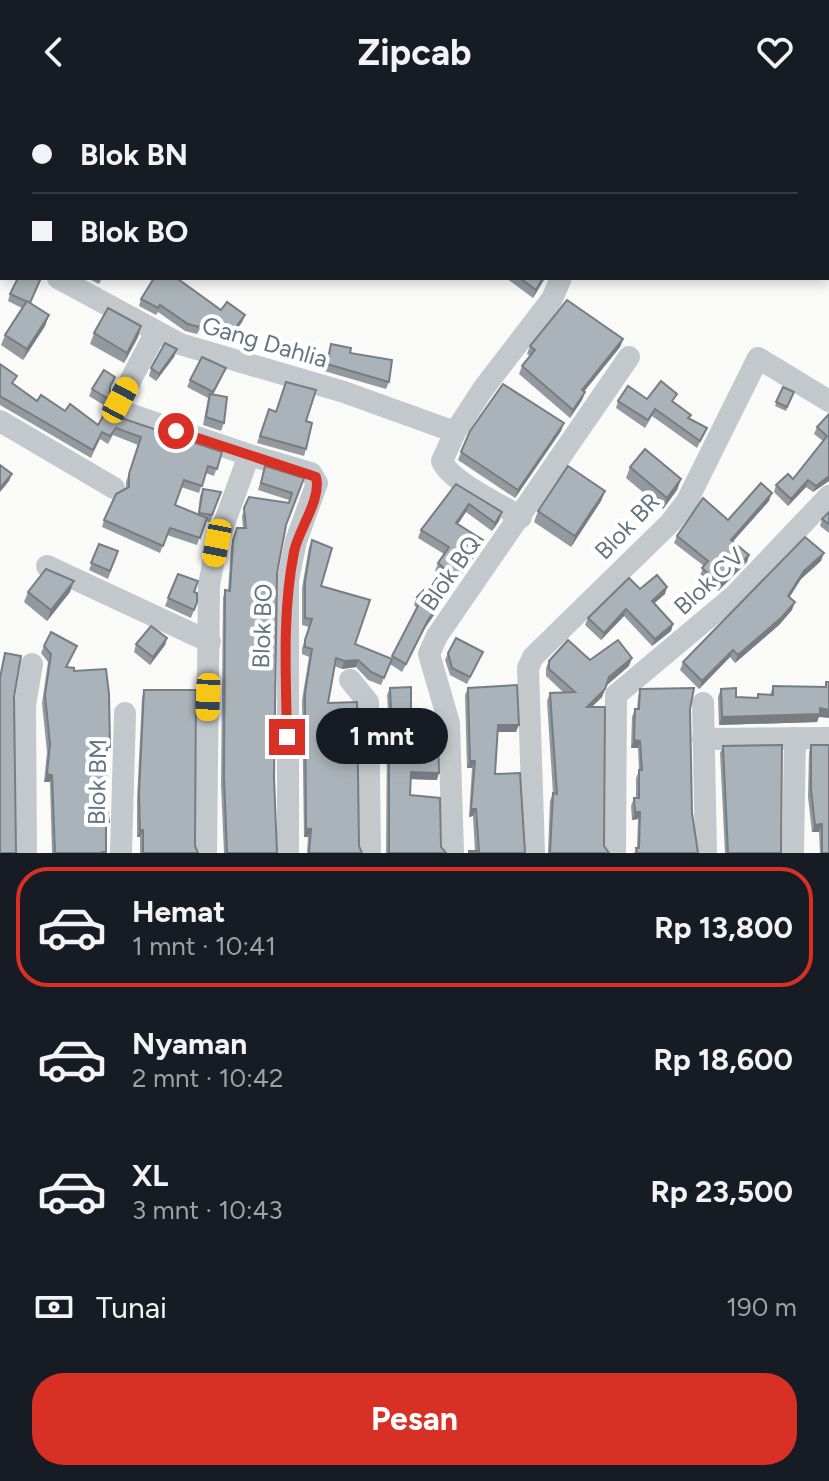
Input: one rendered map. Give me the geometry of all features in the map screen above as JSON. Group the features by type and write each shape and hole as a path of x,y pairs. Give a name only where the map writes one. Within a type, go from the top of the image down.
{"street":[{"path":"521,517 466,484 443,465 455,432 552,299 560,280"},
{"name":"Gang Dahlia","path":"64,281 180,344 344,392 455,432"},
{"name":"Blok BO","path":"156,332 120,400 119,406 127,414 311,473 317,483 296,541 288,580 288,853"},
{"name":"Blok BQ","path":"453,853 449,723 429,654 437,636 629,357"},
{"name":"Blok BR","path":"534,853 528,668 533,657 671,522 687,501 758,358 829,401"},
{"path":"0,421 114,488"},
{"path":"206,853 209,585 217,543 249,455"},
{"name":"Blok CV","path":"615,853 616,695 734,596 829,496"},
{"path":"47,566 210,642"},
{"path":"26,853 25,705 32,664"},
{"path":"350,680 368,702 370,853"},
{"path":"703,703 706,853"},
{"name":"Blok BM","path":"121,853 125,713"},
{"path":"793,853 795,738"},
{"path":"703,739 829,738"}],"building":[{"path":"17,280 40,280 30,303 10,294"},
{"path":"153,280 179,280 221,310 227,302 245,315 229,336 203,322 199,327 188,324 160,305 158,308 141,299"},
{"path":"523,280 542,280 536,290"},
{"path":"567,300 623,339 582,390 585,392 573,410 522,366 535,350 530,346"},
{"path":"27,301 49,315 27,349 5,335"},
{"path":"108,308 141,326 127,353 94,333"},
{"path":"165,343 177,349 159,374 151,368"},
{"path":"331,344 351,348 350,353 392,360 389,382 327,364"},
{"path":"202,357 226,368 213,392 190,380"},
{"path":"0,364 17,376 12,383 37,401 41,395 65,411 70,404 98,425 109,406 121,418 222,452 217,469 208,466 202,486 184,480 175,505 207,518 200,538 170,528 163,546 104,520 116,494 129,487 129,474 141,437 116,428 110,436 102,432 93,450 0,396"},
{"path":"104,370 115,377 110,387 110,400 92,389"},
{"path":"661,381 677,394 672,401 691,415 688,418 707,428 700,441 655,409 648,420 618,401 628,386 647,399"},
{"path":"286,382 316,390 306,421 312,423 306,449 260,436 269,409 276,412"},
{"path":"503,384 564,423 518,490 461,452 470,431"},
{"path":"783,387 794,392 787,407 776,402"},
{"path":"210,394 227,397 224,423 206,417"},
{"path":"829,414 829,476 816,486 808,480 791,499 776,485 788,474 793,479 827,436 817,427"},
{"path":"645,449 681,479 667,498 630,467"},
{"path":"0,465 12,474 0,488"},
{"path":"265,466 304,478 286,525 277,573 274,777 277,853 227,853 224,777 225,590 230,591 233,540 237,528 246,528 244,508 249,497 289,503 292,493 261,483"},
{"path":"568,466 605,491 575,536 538,511"},
{"path":"761,483 772,493 731,540 749,555 720,584 702,568 708,561 677,536 703,498 728,520"},
{"path":"456,484 502,512 495,523 469,504 456,523 483,540 428,620 406,664 392,656 421,600 417,597 428,586 430,588 444,568 438,563 449,547 421,530"},
{"path":"203,489 221,492 212,515 199,513"},
{"path":"829,512 829,524 822,519"},
{"path":"805,537 824,553 804,571 788,596 795,602 738,655 733,650 702,681 683,662"},
{"path":"312,540 332,548 321,586 370,600 355,644 392,659 384,678 371,672 358,660 336,658 328,703 357,702 359,846 362,853 309,853 311,829 306,829 305,693 312,649 305,647 305,640 312,619 305,618 305,581"},
{"path":"99,544 118,551 110,571 91,563"},
{"path":"46,569 74,581 51,610 28,592"},
{"path":"178,574 198,581 194,592 197,593 197,602 194,610 168,598"},
{"path":"657,575 667,587 652,601 673,624 655,639 626,609 604,633 588,618 629,578 640,589"},
{"path":"151,626 167,638 153,657 136,644"},
{"path":"51,632 77,646 66,667 74,668 74,671 106,669 110,747 107,747 106,802 109,822 106,822 106,852 102,853 55,853 52,775 47,774 50,744 45,695 51,654 44,646"},
{"path":"456,638 483,652 470,677 452,668 448,653"},
{"path":"568,640 590,660 618,640 632,658 609,677 605,689 587,707 605,707 604,846 609,853 550,853 553,793 557,794 550,693 575,692 549,669 549,661"},
{"path":"5,653 21,656 14,697 16,853 0,853 0,678"},
{"path":"826,682 829,682 829,710 820,708 820,714 722,717 721,689 736,688 736,697 758,698 758,694 773,695 773,686 826,687"},
{"path":"517,685 519,725 498,725 495,774 520,773 525,853 469,853 479,851 476,809 471,809 475,761 470,761 468,688"},
{"path":"411,687 411,729 438,732 439,773 411,772 410,795 440,798 441,847 446,853 389,853 389,725 386,725 386,710 391,709 390,688"},
{"path":"694,688 690,709 692,813 698,853 637,853 640,812 635,812 634,798 639,798 639,770 642,770 640,741 634,740 635,709 639,709 640,689"},
{"path":"144,690 196,690 195,846 198,853 143,853 139,793"},
{"path":"782,745 781,853 728,853 723,746"},
{"path":"811,745 829,745 829,853 822,853 822,824 815,825"}],"route":[{"path":"176,431 316,477 317,490 296,541 288,580 287,737"}]}
